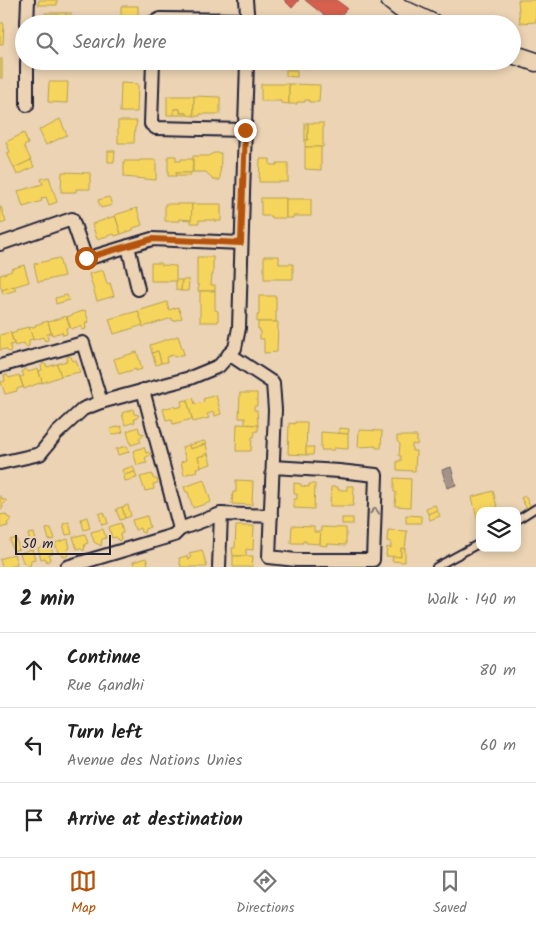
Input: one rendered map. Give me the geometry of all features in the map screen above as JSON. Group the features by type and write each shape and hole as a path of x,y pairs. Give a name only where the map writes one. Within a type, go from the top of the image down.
{"main road":[{"path":"390,0 400,8 415,15"},
{"path":"521,57 536,62"}],"street":[{"path":"27,15 28,0"},
{"path":"246,0 247,15"},
{"path":"27,70 27,105"},
{"path":"153,70 151,124 156,128 245,130"},
{"path":"0,464 40,454 56,434 83,409 101,402 190,378 219,366 235,348 239,328 246,70"},
{"path":"0,244 72,219 86,258 152,239 241,243"},
{"path":"128,246 138,290"},
{"path":"0,366 83,342 101,402"},
{"path":"229,354 273,383 276,410 273,467 269,557 373,563 376,475 273,467"},
{"path":"143,390 180,529"},
{"path":"67,567 174,535 180,529 221,514 271,516"},
{"path":"219,567 221,514"}],"lane":[{"path":"521,517 536,508"},
{"path":"436,567 476,545"}],"shaded area":[{"path":"451,467 456,485 447,488 442,470"}],"building: Homes":[{"path":"39,0 57,0 57,5 38,5"},
{"path":"518,0 536,0 536,22 521,23 521,15 519,15"},
{"path":"121,6 138,6 138,15 121,15"},
{"path":"45,13 66,13 66,15 45,15"},
{"path":"0,23 4,23 3,44 0,44"},
{"path":"0,59 2,59 2,78 0,78"},
{"path":"286,70 297,70 297,77 286,76"},
{"path":"49,82 68,82 67,103 48,102"},
{"path":"121,83 138,84 137,112 120,112"},
{"path":"261,84 289,84 289,104 281,103 281,101 261,101"},
{"path":"289,84 320,85 319,102 305,100 305,102 297,102 297,104 289,104"},
{"path":"167,96 194,96 194,116 180,113 180,109 174,109 174,115 167,115"},
{"path":"194,96 220,97 220,114 200,114 200,116 194,116"},
{"path":"174,109 180,109 180,113 187,113 187,115 174,115"},
{"path":"60,119 67,135 46,145 39,130"},
{"path":"118,121 137,121 134,143 118,143"},
{"path":"305,123 308,123 308,140 305,140"},
{"path":"308,123 323,123 323,147 305,147 305,140 308,140"},
{"path":"24,133 28,144 24,146 31,160 14,168 7,153 10,152 6,142"},
{"path":"305,147 321,147 321,170 305,169"},
{"path":"108,151 115,151 114,162 108,162"},
{"path":"214,153 221,153 220,180 213,180 206,172 193,172 193,156 208,156"},
{"path":"168,156 176,156 176,161 193,159 192,173 176,173 176,176 168,176"},
{"path":"260,159 270,159 270,165 288,163 288,182 259,182"},
{"path":"31,160 34,167 17,175 14,168"},
{"path":"156,160 156,180 124,177 124,161"},
{"path":"62,172 90,173 90,189 76,189 76,192 61,192"},
{"path":"176,173 190,173 190,176 176,176"},
{"path":"49,177 57,202 49,205 46,197 41,198 42,201 23,207 18,191 43,184 41,179"},
{"path":"109,197 112,205 101,208 98,200"},
{"path":"261,198 286,198 286,218 261,216"},
{"path":"286,199 311,199 311,216 286,218"},
{"path":"165,204 192,204 192,220 165,221"},
{"path":"192,204 221,204 221,221 199,220 199,223 191,223"},
{"path":"0,207 6,222 0,224"},
{"path":"137,208 142,225 121,234 115,215"},
{"path":"115,216 121,234 97,239 92,224"},
{"path":"264,256 279,256 279,264 293,264 293,279 264,279"},
{"path":"197,257 213,257 211,285 215,285 215,291 198,291"},
{"path":"59,258 64,276 38,282 34,264"},
{"path":"151,263 176,266 176,281 151,281"},
{"path":"24,265 29,282 2,290 0,275"},
{"path":"103,270 107,284 110,283 114,296 97,301 89,274"},
{"path":"176,280 182,280 181,291 176,290"},
{"path":"182,280 189,280 188,291 181,291"},
{"path":"14,286 16,290 3,294 2,290"},
{"path":"200,291 215,291 215,310 218,311 218,322 200,322"},
{"path":"67,295 69,300 56,304 55,298"},
{"path":"259,296 276,296 276,322 257,322"},
{"path":"167,302 169,310 178,307 182,318 173,321 172,318 143,327 138,311"},
{"path":"85,310 89,322 85,323 86,329 82,330 80,326 71,329 67,317"},
{"path":"138,311 143,325 114,334 109,319"},
{"path":"66,316 70,327 66,328 67,334 63,335 62,332 52,335 48,322"},
{"path":"48,321 51,333 47,334 48,340 45,341 43,337 33,340 29,328"},
{"path":"258,322 278,322 277,352 264,353 264,339 260,339"},
{"path":"29,327 33,339 29,340 29,346 26,347 24,343 15,346 11,334 17,332 16,330"},
{"path":"10,332 14,344 10,345 11,351 8,352 6,349 0,350 0,335"},
{"path":"178,336 184,354 166,357 167,362 161,363 158,351 152,353 150,345"},
{"path":"158,351 161,363 156,365 152,353"},
{"path":"137,352 142,369 119,374 114,359"},
{"path":"68,356 73,361 76,360 80,372 61,376 57,364 67,361"},
{"path":"43,363 47,367 57,364 61,376 42,383 39,371 42,370 41,366"},
{"path":"24,369 28,372 38,369 42,382 24,389 20,377 24,376 22,372"},
{"path":"4,375 7,375 9,378 19,375 23,387 17,389 17,391 5,394 1,382 5,381"},
{"path":"240,393 257,393 257,406 254,406 254,410 257,410 258,425 245,424 245,418 239,418"},
{"path":"216,395 221,414 215,416 214,412 207,414 209,418 193,422 187,400 193,398 195,404 204,402 203,399"},
{"path":"187,400 192,419 173,424 172,419 166,420 163,409 182,406 181,401"},
{"path":"133,409 134,414 139,415 134,419 135,422 125,425 122,413"},
{"path":"295,422 307,422 306,455 288,454 289,423 295,424"},
{"path":"237,424 258,425 258,431 255,431 254,437 252,437 251,451 236,451"},
{"path":"121,426 123,432 112,435 110,429"},
{"path":"138,427 140,433 145,434 139,438 141,442 131,445 127,431"},
{"path":"339,428 349,429 348,434 339,433"},
{"path":"359,430 382,431 381,448 376,448 376,446 358,447"},
{"path":"321,432 348,434 348,449 334,448 334,450 321,450"},
{"path":"397,436 417,436 417,445 412,444 412,451 416,451 415,471 397,470 397,461 401,461 401,456 399,456 400,444 397,441"},
{"path":"204,441 206,444 190,449 189,445"},
{"path":"206,444 208,454 198,457 201,467 196,468 197,471 184,475 181,462 186,460 182,447 189,445 190,449"},
{"path":"127,446 129,452 118,455 116,449"},
{"path":"144,447 146,453 149,452 151,454 145,458 147,463 137,465 133,451"},
{"path":"306,447 314,447 313,455 306,455"},
{"path":"208,454 211,464 201,467 198,457"},
{"path":"133,466 135,472 124,475 122,470"},
{"path":"135,472 137,478 125,481 124,475"},
{"path":"152,474 153,478 158,480 157,483 153,484 154,489 145,491 140,477"},
{"path":"394,478 411,479 410,507 395,506"},
{"path":"204,480 211,502 193,508 188,492 186,492 184,487"},
{"path":"236,480 253,481 252,505 232,504 233,492 236,492"},
{"path":"294,483 309,487 309,484 315,484 314,509 294,508 294,499 297,499 297,494 294,494"},
{"path":"347,486 354,486 353,506 330,506 331,487 338,487 338,490 347,490"},
{"path":"493,491 497,507 476,507 476,514 472,497"},
{"path":"0,496 7,501 2,505 3,508 0,509"},
{"path":"525,496 531,507 527,509 521,498"},
{"path":"128,505 131,516 125,518 122,507"},
{"path":"435,505 437,510 428,514 426,508"},
{"path":"122,507 125,518 120,520 116,509"},
{"path":"437,510 440,516 430,520 428,514"},
{"path":"104,512 108,523 102,525 99,514"},
{"path":"6,514 7,517 12,519 7,523 8,526 0,528 0,515"},
{"path":"406,515 421,516 421,523 406,523"},
{"path":"147,516 150,527 145,529 144,533 141,532 140,528 135,530 132,520"},
{"path":"87,517 90,528 84,530 81,519"},
{"path":"342,518 353,518 353,524 342,524"},
{"path":"69,522 72,534 66,535 63,524"},
{"path":"121,523 123,533 120,534 121,539 119,541 116,537 112,538 109,527"},
{"path":"236,526 254,526 253,550 246,549 246,556 233,556 232,548 235,548"},
{"path":"292,526 314,527 314,532 321,532 320,544 306,543 306,541 303,541 303,543 291,543"},
{"path":"321,527 346,528 346,545 320,545"},
{"path":"51,528 55,539 49,540 46,529"},
{"path":"103,529 106,538 102,539 101,546 94,542 91,532"},
{"path":"388,530 407,531 405,549 401,548 401,557 386,556 387,547 391,548 391,542 387,541"},
{"path":"34,533 37,544 31,546 28,534"},
{"path":"85,534 88,543 85,544 84,551 80,548 77,549 73,537"},
{"path":"16,538 19,549 13,551 10,540"},
{"path":"68,539 70,548 67,549 68,555 65,557 58,552 55,543"},
{"path":"50,544 53,554 49,555 50,560 47,562 45,558 41,559 38,548"},
{"path":"401,548 405,549 405,562 392,561 393,556 401,557"},
{"path":"32,549 35,559 31,560 30,567 23,562 20,553"},
{"path":"202,550 207,567 181,567 179,558 187,556 188,559 191,558 189,553"},
{"path":"14,554 17,564 12,565 13,567 2,567 0,559"},
{"path":"233,556 253,556 252,567 233,567"},
{"path":"146,558 149,567 135,567 133,562"}],"building: Shops":[{"path":"284,0 299,0 292,8"},
{"path":"305,0 336,0 347,8 342,15 324,15"}],"route":[{"path":"86,258 152,239 241,243 245,130"}]}
